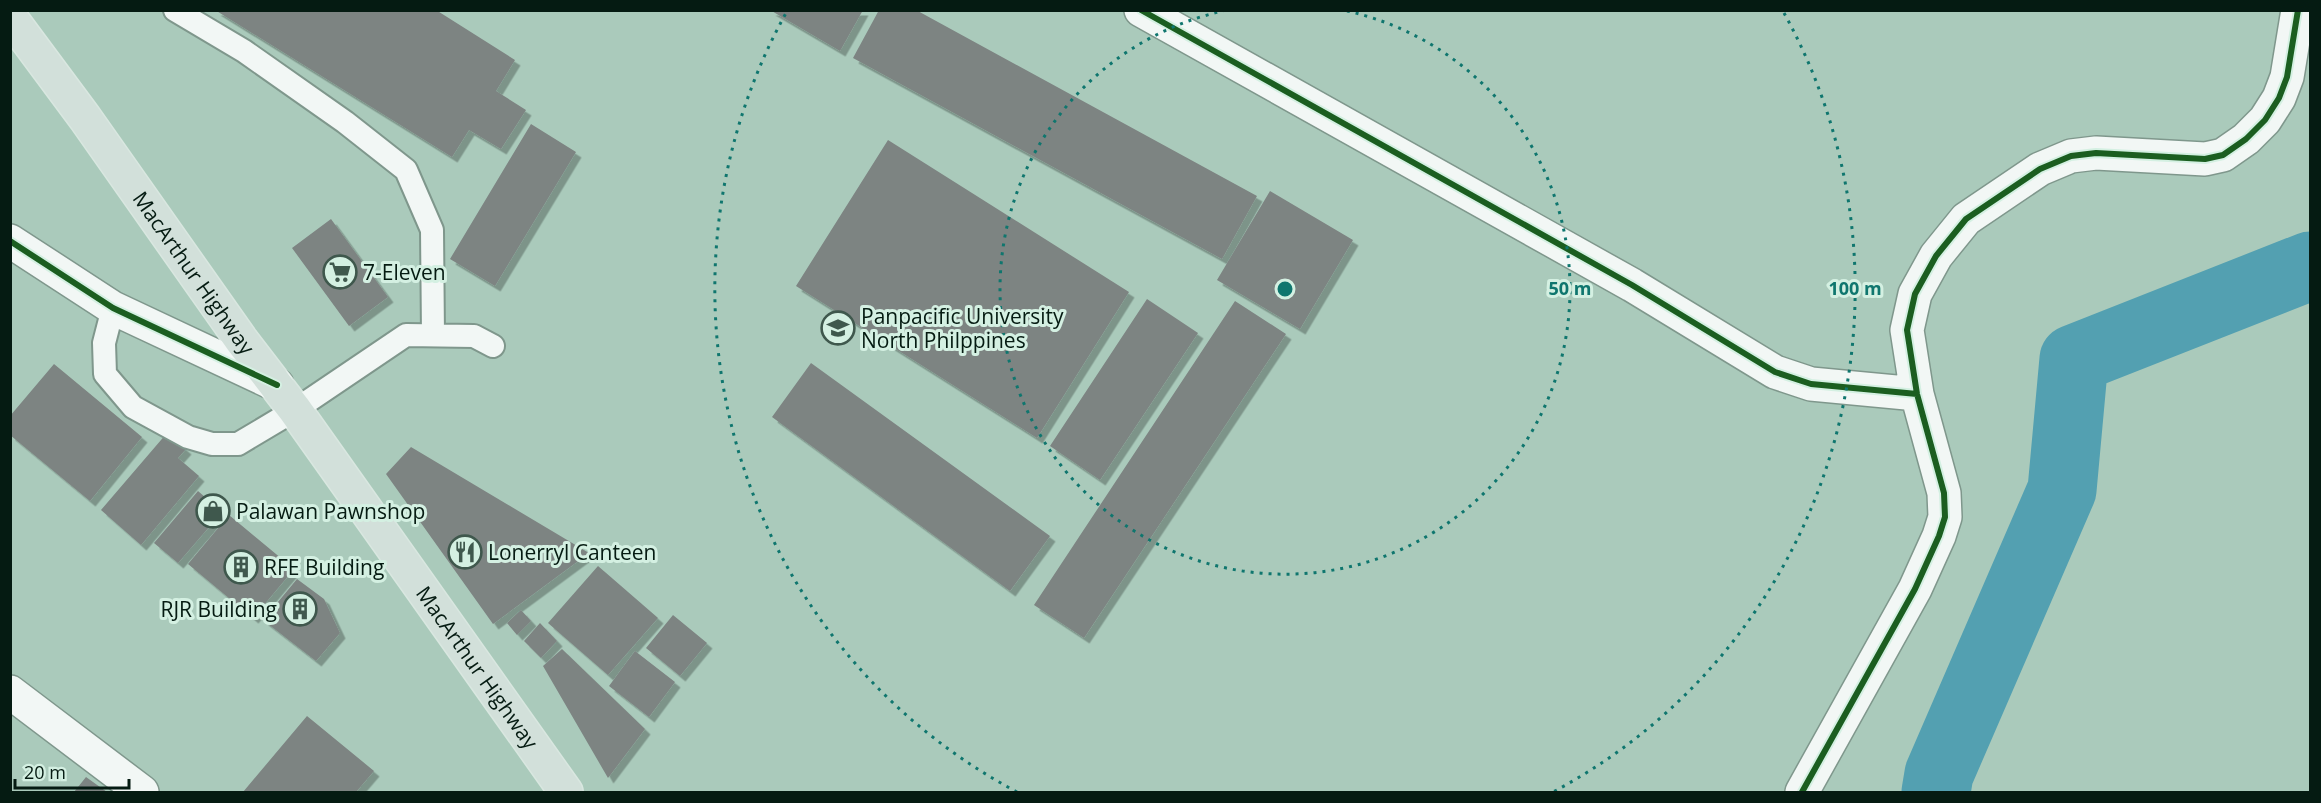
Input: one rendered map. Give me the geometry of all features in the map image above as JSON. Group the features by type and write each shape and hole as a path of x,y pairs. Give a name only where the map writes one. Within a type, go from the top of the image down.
{"main road":[{"name":"MacArthur Highway","path":"10,17 242,341 286,397 566,792"}],"street":[{"path":"1141,10 1632,285 1775,372 1811,384 1917,394"},
{"path":"1802,792 1915,589 1935,546 1945,517 1944,493 1917,394 1907,330 1915,294 1936,256 1966,219 2040,169 2071,156 2096,153 2205,159 2223,155 2247,139 2265,120 2279,98 2287,77 2298,10"},
{"path":"10,241 113,308 286,397"},
{"path":"10,692 142,792"}],"lane":[{"path":"175,10 244,51 345,122 406,170 432,230 432,335"},
{"path":"113,308 104,343 105,374 133,407 188,437 212,444 238,444 286,397 406,335 474,336 493,346"}],"building":[{"path":"215,10 436,10 515,60 496,91 526,110 501,149 469,130 452,157"},
{"path":"770,10 863,10 840,51"},
{"path":"879,10 916,10 1257,196 1222,259 853,58"},
{"path":"531,124 576,152 495,286 450,259"},
{"path":"888,140 1129,292 1037,438 796,286"},
{"path":"1270,191 1353,240 1300,329 1217,280"},
{"name":"7-Eleven","path":"331,219 388,297 349,326 292,248"},
{"path":"1147,299 1198,333 1100,480 1050,446"},
{"path":"1235,301 1286,334 1084,638 1034,605"},
{"path":"811,363 1050,536 1010,591 772,417"},
{"path":"54,364 142,437 90,501 10,435 10,416"},
{"path":"167,433 186,449 178,458 199,476 141,545 101,510"},
{"path":"411,447 589,553 493,624 386,474"},
{"path":"198,491 222,512 178,563 154,543"},
{"name":"RFE Building","path":"229,515 294,569 253,618 188,564"},
{"path":"598,566 658,618 608,675 548,623"},
{"name":"RJR Building","path":"297,579 324,599 340,633 316,661 263,620"},
{"path":"521,610 531,621 517,635 507,623"},
{"path":"673,615 707,643 680,676 646,648"},
{"path":"540,623 557,641 541,658 524,641"},
{"path":"562,649 645,729 608,778 543,666"},
{"path":"635,651 675,682 649,717 609,686"},
{"path":"307,716 374,771 356,792 243,792"},
{"path":"86,777 107,792 74,792"}],"waterway":[{"path":"1936,792 1939,774 2062,490 2074,359 2310,266"}],"cycle path":[{"path":"1141,10 1632,285 1775,372 1811,384 1917,394"},
{"path":"1802,792 1915,589 1945,517 1944,493 1917,394 1907,330 1915,294 1936,256 1966,219 2040,169 2071,156 2096,153 2205,159 2223,155 2246,139 2265,120 2279,98 2287,77 2298,10"},
{"path":"10,241 113,308 277,385"}],"place":[{"name":"7-Eleven","path":"340,272"},
{"name":"Panpacific University North Philppines","path":"838,328"},
{"name":"Palawan Pawnshop","path":"213,511"},
{"name":"Lonerryl Canteen","path":"465,552"},
{"name":"RFE Building","path":"241,567"},
{"name":"RJR Building","path":"300,609"}]}
